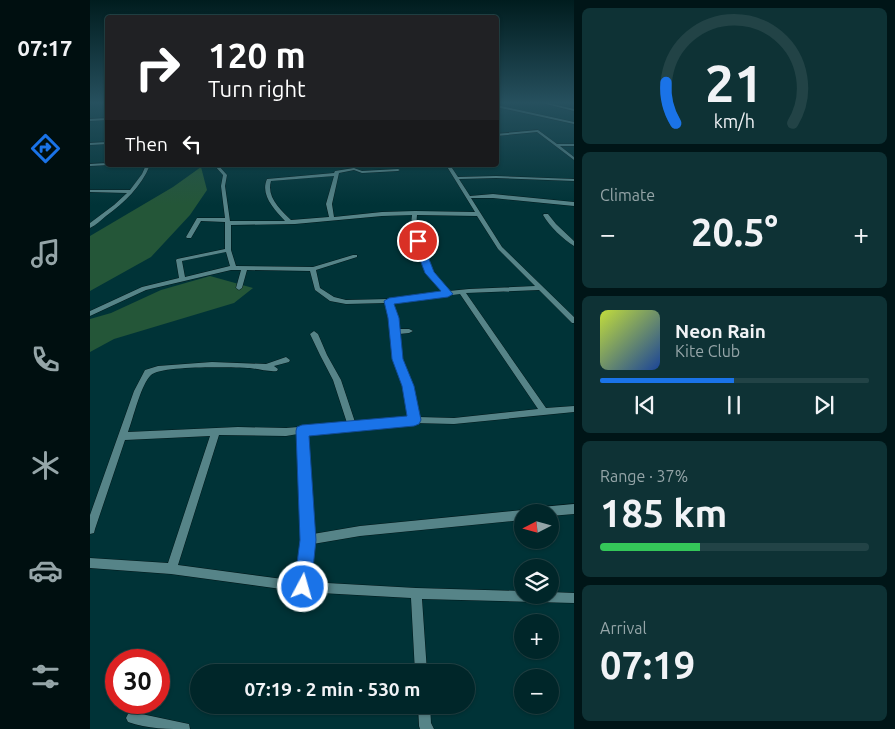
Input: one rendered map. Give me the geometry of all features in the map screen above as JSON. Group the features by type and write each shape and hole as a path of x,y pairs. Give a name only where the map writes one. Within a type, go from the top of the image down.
{"street":[{"path":"546,137 574,159"},
{"path":"90,144 105,143"},
{"path":"557,145 574,145"},
{"path":"90,166 105,164"},
{"path":"90,226 131,192 144,176 147,167"},
{"path":"217,167 224,176 222,186 228,221 228,250 234,268"},
{"path":"449,167 470,197 500,248 574,321"},
{"path":"288,222 268,193 267,184 269,180 336,174 338,171 346,170 368,172 397,168 400,176"},
{"path":"332,218 329,204 336,174"},
{"path":"457,178 496,177 574,180"},
{"path":"90,191 131,192"},
{"path":"470,197 493,196 574,204"},
{"path":"189,237 200,219 288,222 415,213 479,214"},
{"path":"415,213 414,220 418,241 430,273 448,294"},
{"path":"546,215 549,221 556,225 574,243"},
{"path":"182,279 179,260 228,250"},
{"path":"90,314 144,288 182,279 234,268 313,269 355,256"},
{"path":"239,288 244,269"},
{"path":"313,269 317,289 332,299 346,302 389,301 462,292 539,288"},
{"path":"462,292 544,412"},
{"path":"389,301 398,359 408,386 414,420"},
{"path":"563,311 574,311"},
{"path":"395,332 409,331"},
{"path":"314,334 323,358 329,365 342,395 352,425"},
{"path":"90,529 138,391 148,371 250,364 271,367 286,360"},
{"path":"123,436 215,434 238,431 302,431 414,420 454,421 574,409"},
{"path":"302,431 308,540 303,587"},
{"path":"171,569 215,434"},
{"path":"559,510 574,509"},
{"path":"308,540 360,531 514,516"},
{"path":"90,563 171,569 303,587 416,594 574,598"},
{"path":"416,594 421,664"},
{"path":"424,714 425,726 428,729"},
{"path":"132,718 184,729"}],"green space":[{"path":"201,167 207,190 190,215 151,257 90,291 90,236 173,187"},
{"path":"210,276 253,288 234,303 114,339 90,352 90,319 111,313 161,290"}],"route":[{"path":"303,587 308,540 302,431 414,420 408,386 398,359 394,318 389,301 448,294 430,273 418,241"}]}
